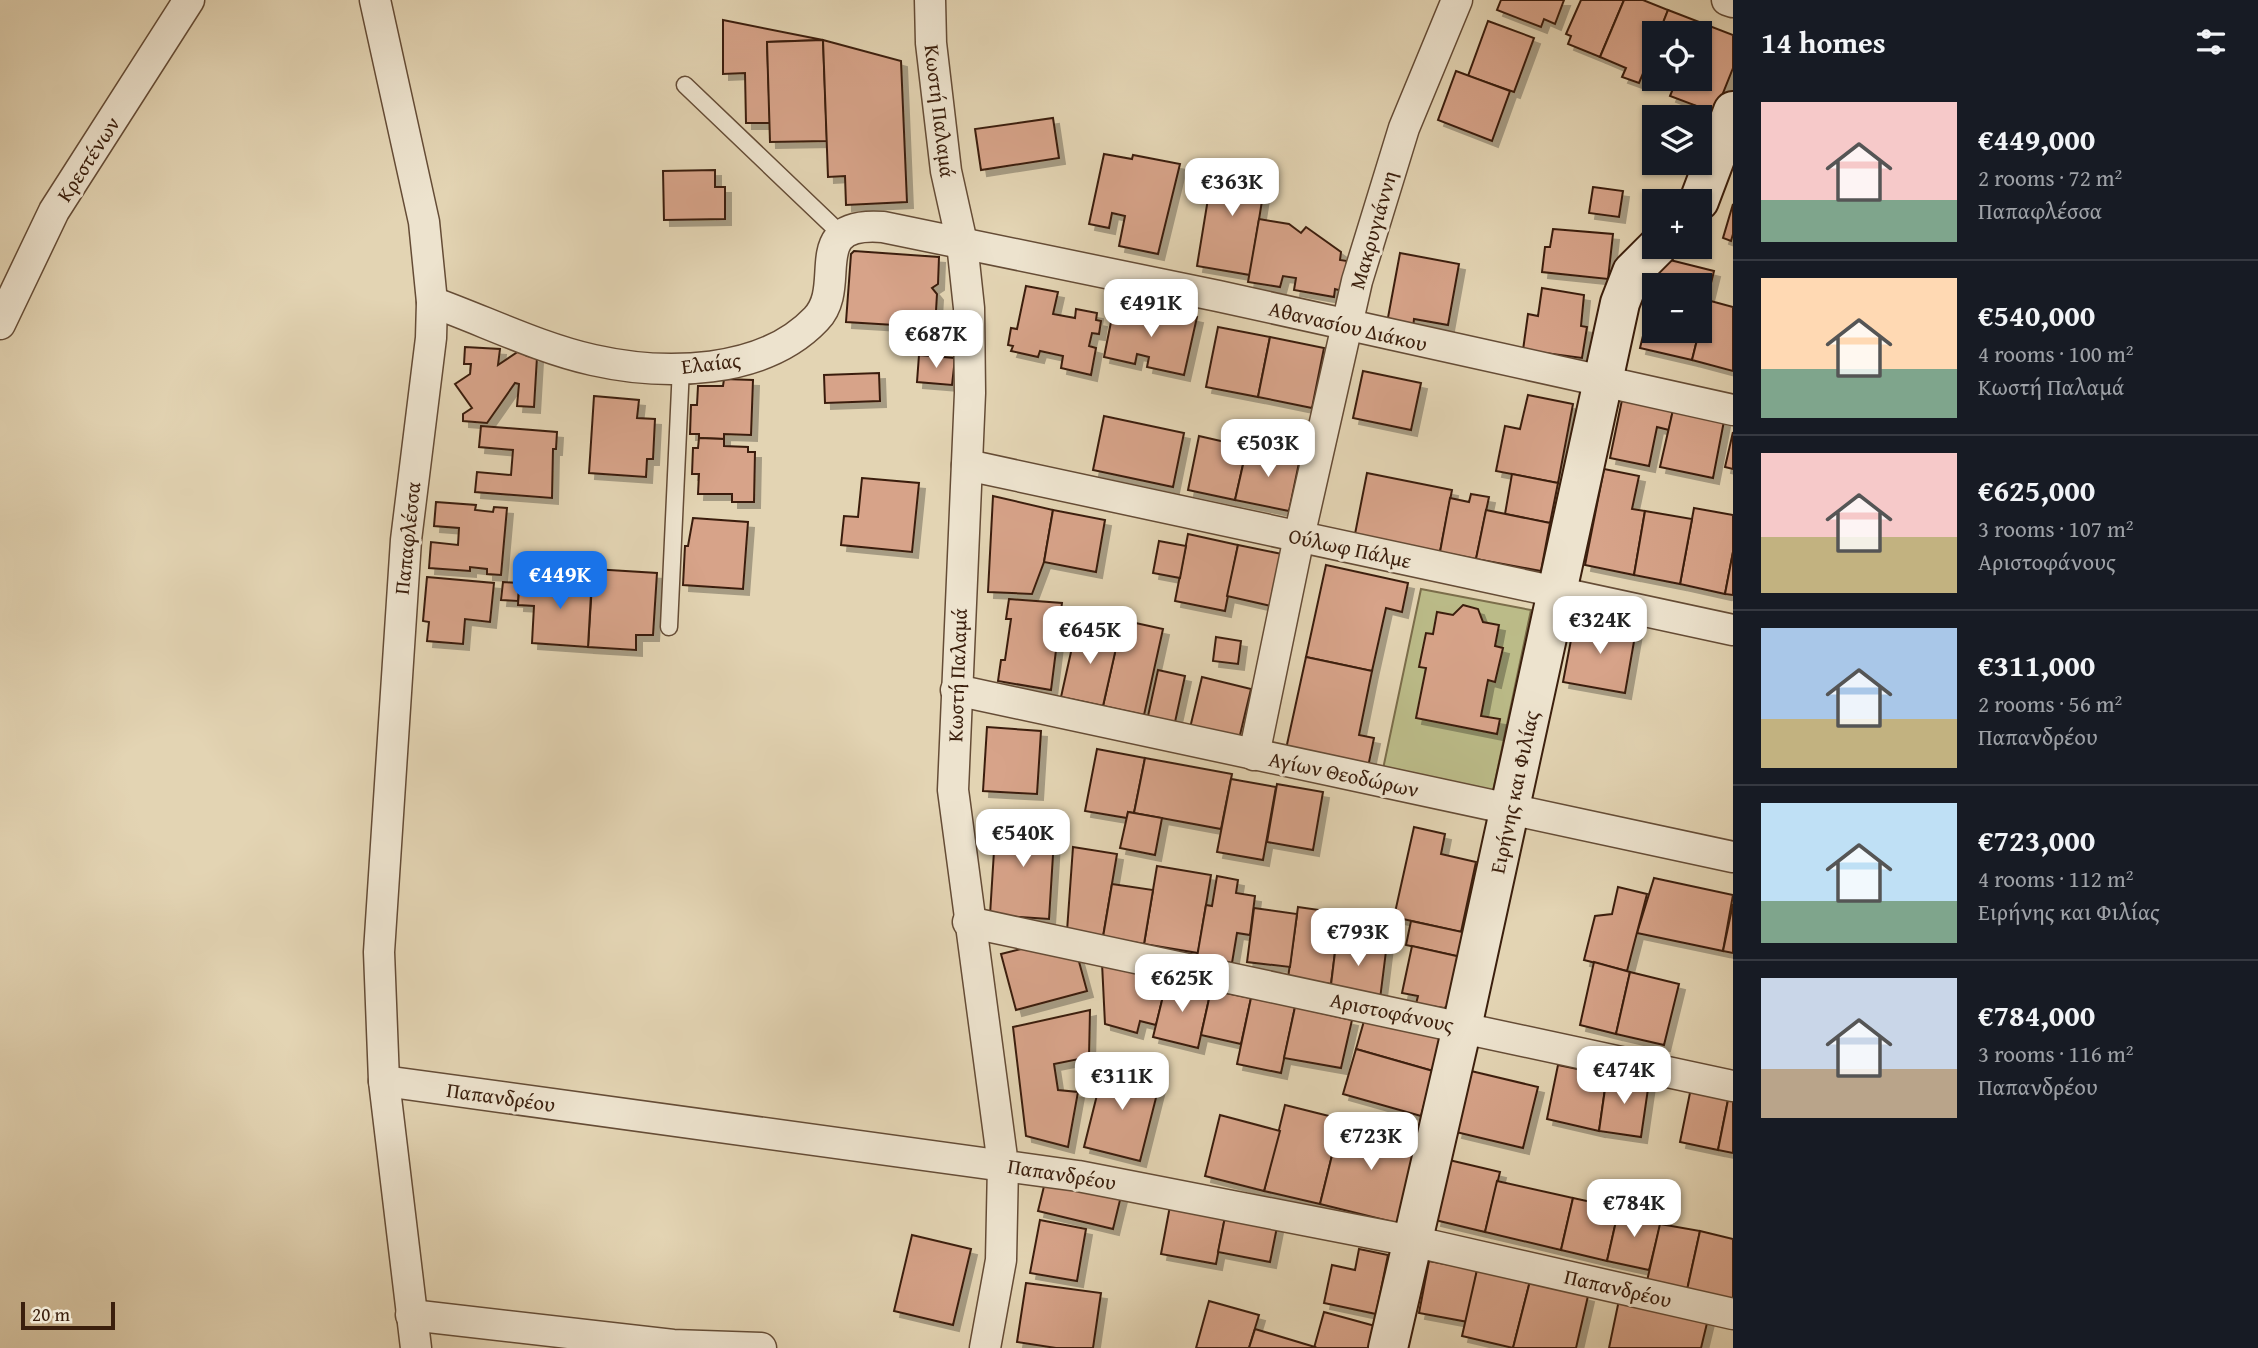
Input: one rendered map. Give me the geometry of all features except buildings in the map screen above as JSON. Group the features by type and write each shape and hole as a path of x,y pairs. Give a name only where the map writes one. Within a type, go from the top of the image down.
{"street":[{"name":"Κρεστένων","path":"0,324 54,211 188,0"},
{"name":"Παπαφλέσσα","path":"375,0 424,222 432,302 431,338 406,540 379,952 384,1081 416,1348"},
{"name":"Κωστή Παλαμά","path":"930,0 931,43 946,171 962,243 971,347 953,790 968,922 1003,1165 1001,1260 985,1348"},
{"name":"Μακρυγιάννη","path":"1254,755 1346,326 1404,128 1457,0"},
{"path":"1727,0 1733,2"},
{"path":"1704,189 1733,111"},
{"path":"842,235 858,227 883,227 962,243"},
{"name":"Ελαίας","path":"432,302 594,360 681,368 745,360 783,343 808,327 820,315 824,305 830,258 842,235"},
{"name":"Αθανασίου Διάκου","path":"962,243 1733,410"},
{"name":"Ειρήνης και Φιλίας","path":"1388,1348 1511,809 1601,382 1628,279 1646,259"},
{"name":"Ούλωφ Πάλμε","path":"967,465 1733,631"},
{"name":"Αγίων Θεοδώρων","path":"956,690 1733,857"},
{"name":"Αριστοφάνους","path":"968,922 1733,1086"},
{"name":"Παπανδρέου","path":"384,1081 1003,1165 1124,1184 1412,1241 1733,1314"},
{"path":"411,1315 673,1347 761,1348"}],"lane":[{"path":"685,85 842,235"},
{"path":"669,627 681,368"}],"green space":[{"path":"1421,589 1531,610 1493,791 1383,769"}]}
